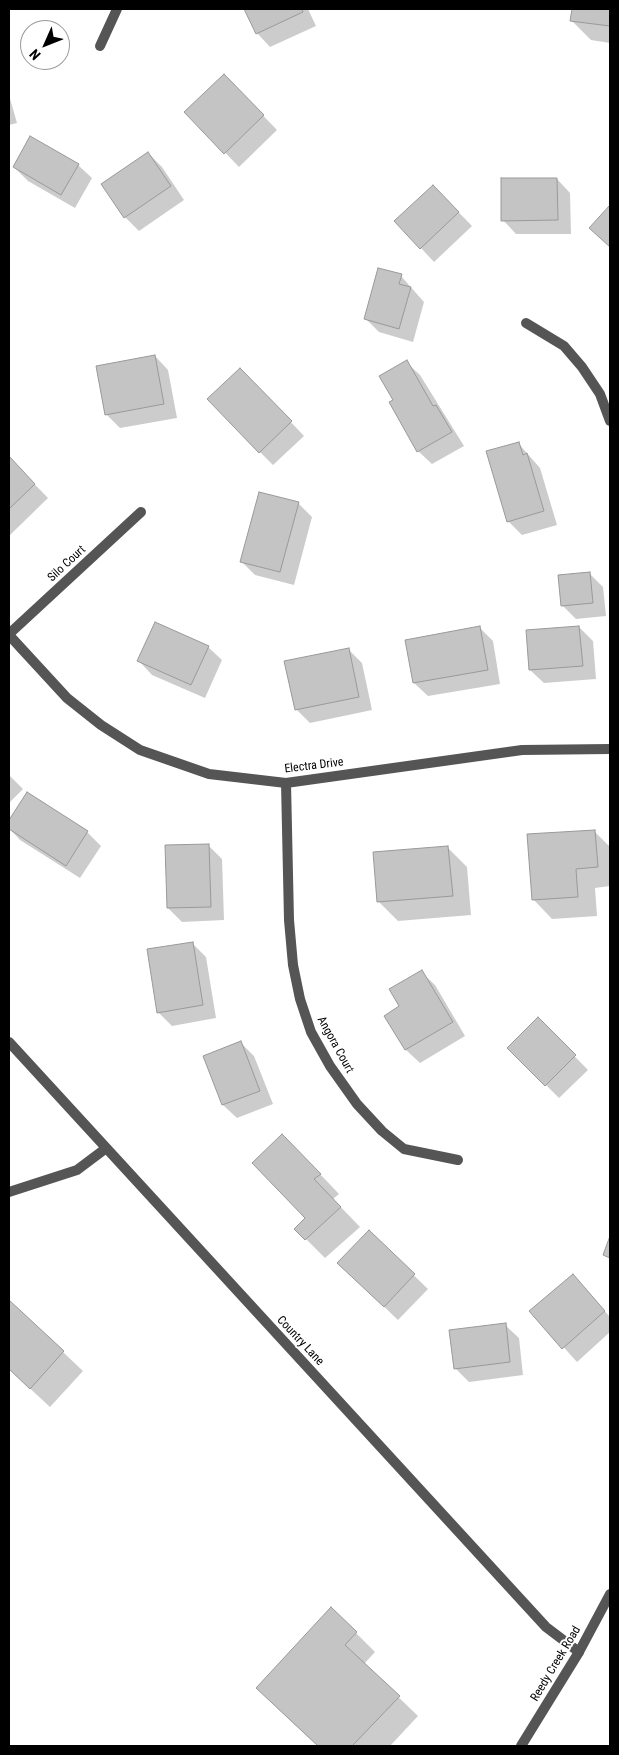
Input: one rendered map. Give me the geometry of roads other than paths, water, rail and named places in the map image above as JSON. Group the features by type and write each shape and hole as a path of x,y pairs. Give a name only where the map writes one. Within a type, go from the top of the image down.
{"street":[{"path":"100,46 117,9"},
{"path":"526,323 564,346 582,367 600,394 610,421"},
{"name":"Silo Court","path":"9,634 141,512"},
{"name":"Electra Drive","path":"9,634 67,698 101,725 140,750 209,774 286,783 522,750 610,749"},
{"name":"Angora Court","path":"286,783 289,920 293,965 300,999 311,1032 330,1066 352,1097 382,1131 404,1149 458,1160"},
{"name":"Country Lane","path":"9,1042 546,1627 579,1652"},
{"path":"9,1192 77,1170 105,1148"},
{"name":"Reedy Creek Road","path":"521,1746 579,1652 610,1594"}]}
